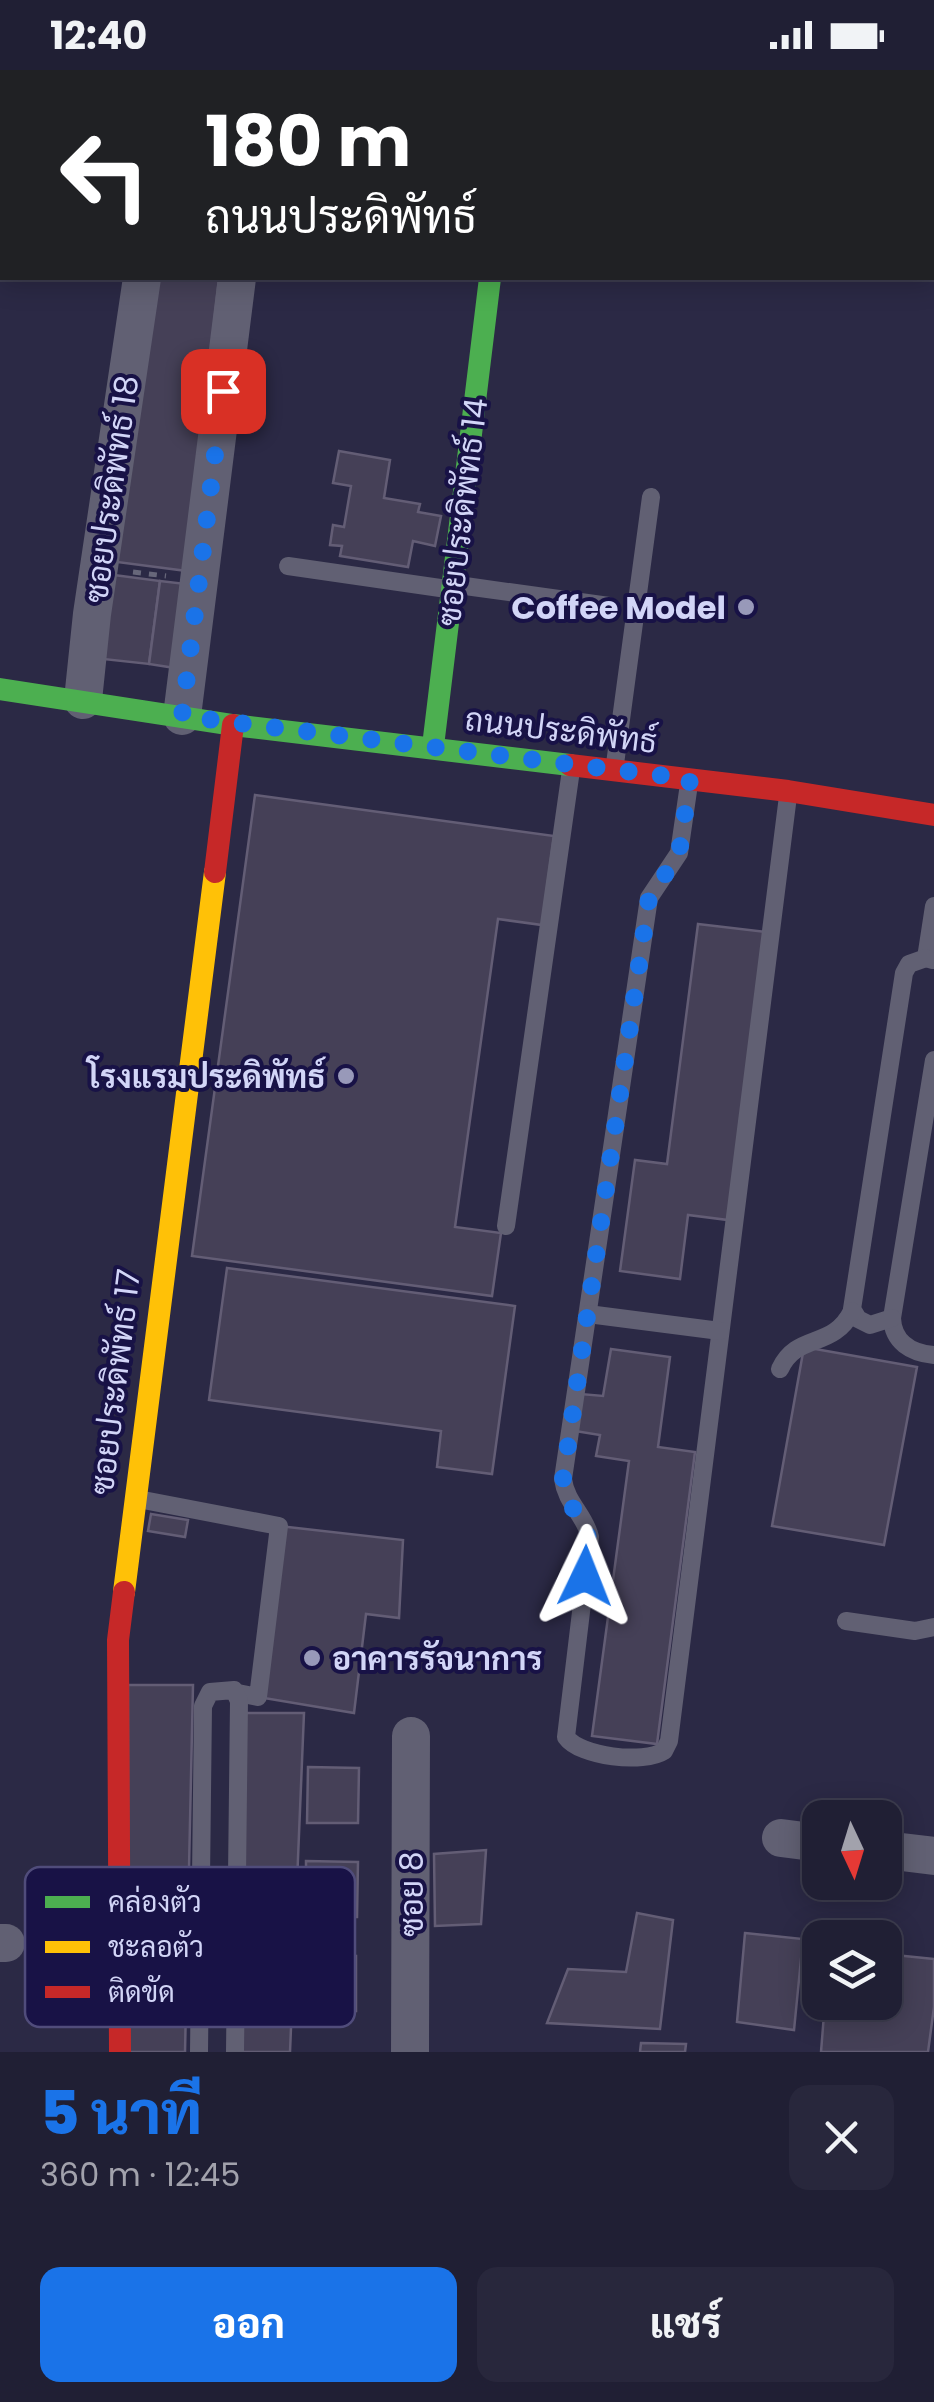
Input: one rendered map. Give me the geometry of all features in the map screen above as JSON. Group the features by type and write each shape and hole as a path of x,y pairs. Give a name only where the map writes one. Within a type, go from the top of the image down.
{"street":[{"name":"ซอยประดิพัทธ์ 18","path":"83,700 142,280"},
{"path":"182,716 237,280"},
{"name":"ซอยประดิพัทธ์ 14","path":"433,746 490,280"},
{"name":"ถนนประดิพัทธ์","path":"0,689 233,725 788,791 934,815"},
{"name":"ซอยประดิพัทธ์ 17","path":"119,1867 118,1640 233,725"},
{"name":"ซอย 8","path":"410,2052 412,1736"},
{"path":"781,1838 802,1841"},
{"path":"902,1852 934,1856"},
{"name":"ซอยประดิพัทธ์ 17","path":"120,2027 120,2052"}],"lane":[{"path":"614,770 652,497"},
{"path":"288,566 609,606"},
{"path":"506,1226 572,765"},
{"path":"690,779 679,854 649,898 563,1479 567,1500 590,1538 565,1731 579,1750 644,1759 658,1756 669,1741 788,791"},
{"path":"780,1368 794,1348 831,1337 852,1311 904,973 909,964 930,959 934,906"},
{"path":"934,1060 892,1318 894,1332 904,1345 920,1354 934,1355"},
{"path":"852,1311 870,1325 892,1318"},
{"path":"588,1314 720,1331"},
{"path":"133,1498 279,1526 258,1697 234,1690 210,1692 203,1706 201,1867"},
{"path":"846,1621 915,1630 934,1626"},
{"path":"237,1867 238,1694"},
{"path":"199,2027 199,2052"},
{"path":"236,2027 236,2052"}],"path":[{"path":"99,568 199,580"}],"building":[{"path":"155,280 219,280 187,571 117,562"},
{"path":"339,451 390,460 384,498 420,504 418,512 441,516 435,546 413,541 408,567 340,556 342,546 330,545 333,525 344,527 351,486 333,483"},
{"path":"114,575 160,581 149,664 103,659"},
{"path":"160,581 186,584 175,668 149,664"},
{"name":"โรงแรมประดิพัทธ์","path":"255,795 554,836 542,925 498,919 455,1227 501,1233 492,1296 192,1256"},
{"path":"698,924 766,932 728,1220 688,1215 680,1279 620,1271 635,1160 667,1164"},
{"path":"227,1268 515,1306 492,1474 437,1467 441,1431 209,1400"},
{"path":"804,1347 917,1367 884,1545 772,1526"},
{"path":"611,1349 670,1357 658,1447 695,1452 657,1744 592,1736 629,1461 596,1456 600,1435 575,1431 581,1394 603,1396"},
{"path":"151,1514 188,1520 185,1537 148,1531"},
{"name":"อาคารรัจนาการ","path":"279,1526 403,1540 399,1618 366,1614 354,1713 258,1697"},
{"path":"128,1685 193,1685 189,1867 128,1867"},
{"path":"245,1713 304,1713 298,1867 243,1867"},
{"path":"308,1767 359,1768 358,1823 307,1823"},
{"path":"486,1850 481,1924 435,1926 434,1854"},
{"path":"306,1861 358,1862 357,1917 355,1867 306,1867"},
{"path":"637,1913 673,1920 660,2029 547,2023 568,1969 626,1972"},
{"path":"745,1933 802,1939 794,2030 737,2022"},
{"path":"902,1956 934,1959 934,2007 928,2052 821,2052 824,2020 902,2020"},
{"path":"128,2027 186,2027 185,2052 128,2052"},
{"path":"241,2027 291,2027 290,2052 241,2052"},
{"path":"641,2043 686,2044 685,2052 640,2052"}],"traffic: fast":[{"path":"433,746 490,280"},
{"path":"0,689 233,725 570,765"}],"traffic: slow":[{"path":"124,1592 215,872"}],"traffic: jam":[{"path":"215,872 233,725"},
{"path":"570,765 788,791 934,815"},
{"path":"119,1867 118,1640 124,1592"},
{"path":"120,2027 120,2052"}],"place":[{"name":"Coffee Model","path":"746,607"},
{"name":"โรงแรมประดิพัทธ์","path":"346,1076"},
{"name":"อาคารรัจนาการ","path":"312,1658"}],"route":[{"path":"223,391 182,716 690,779 679,854 649,898 563,1479 567,1500 588,1529 585,1576"}]}
